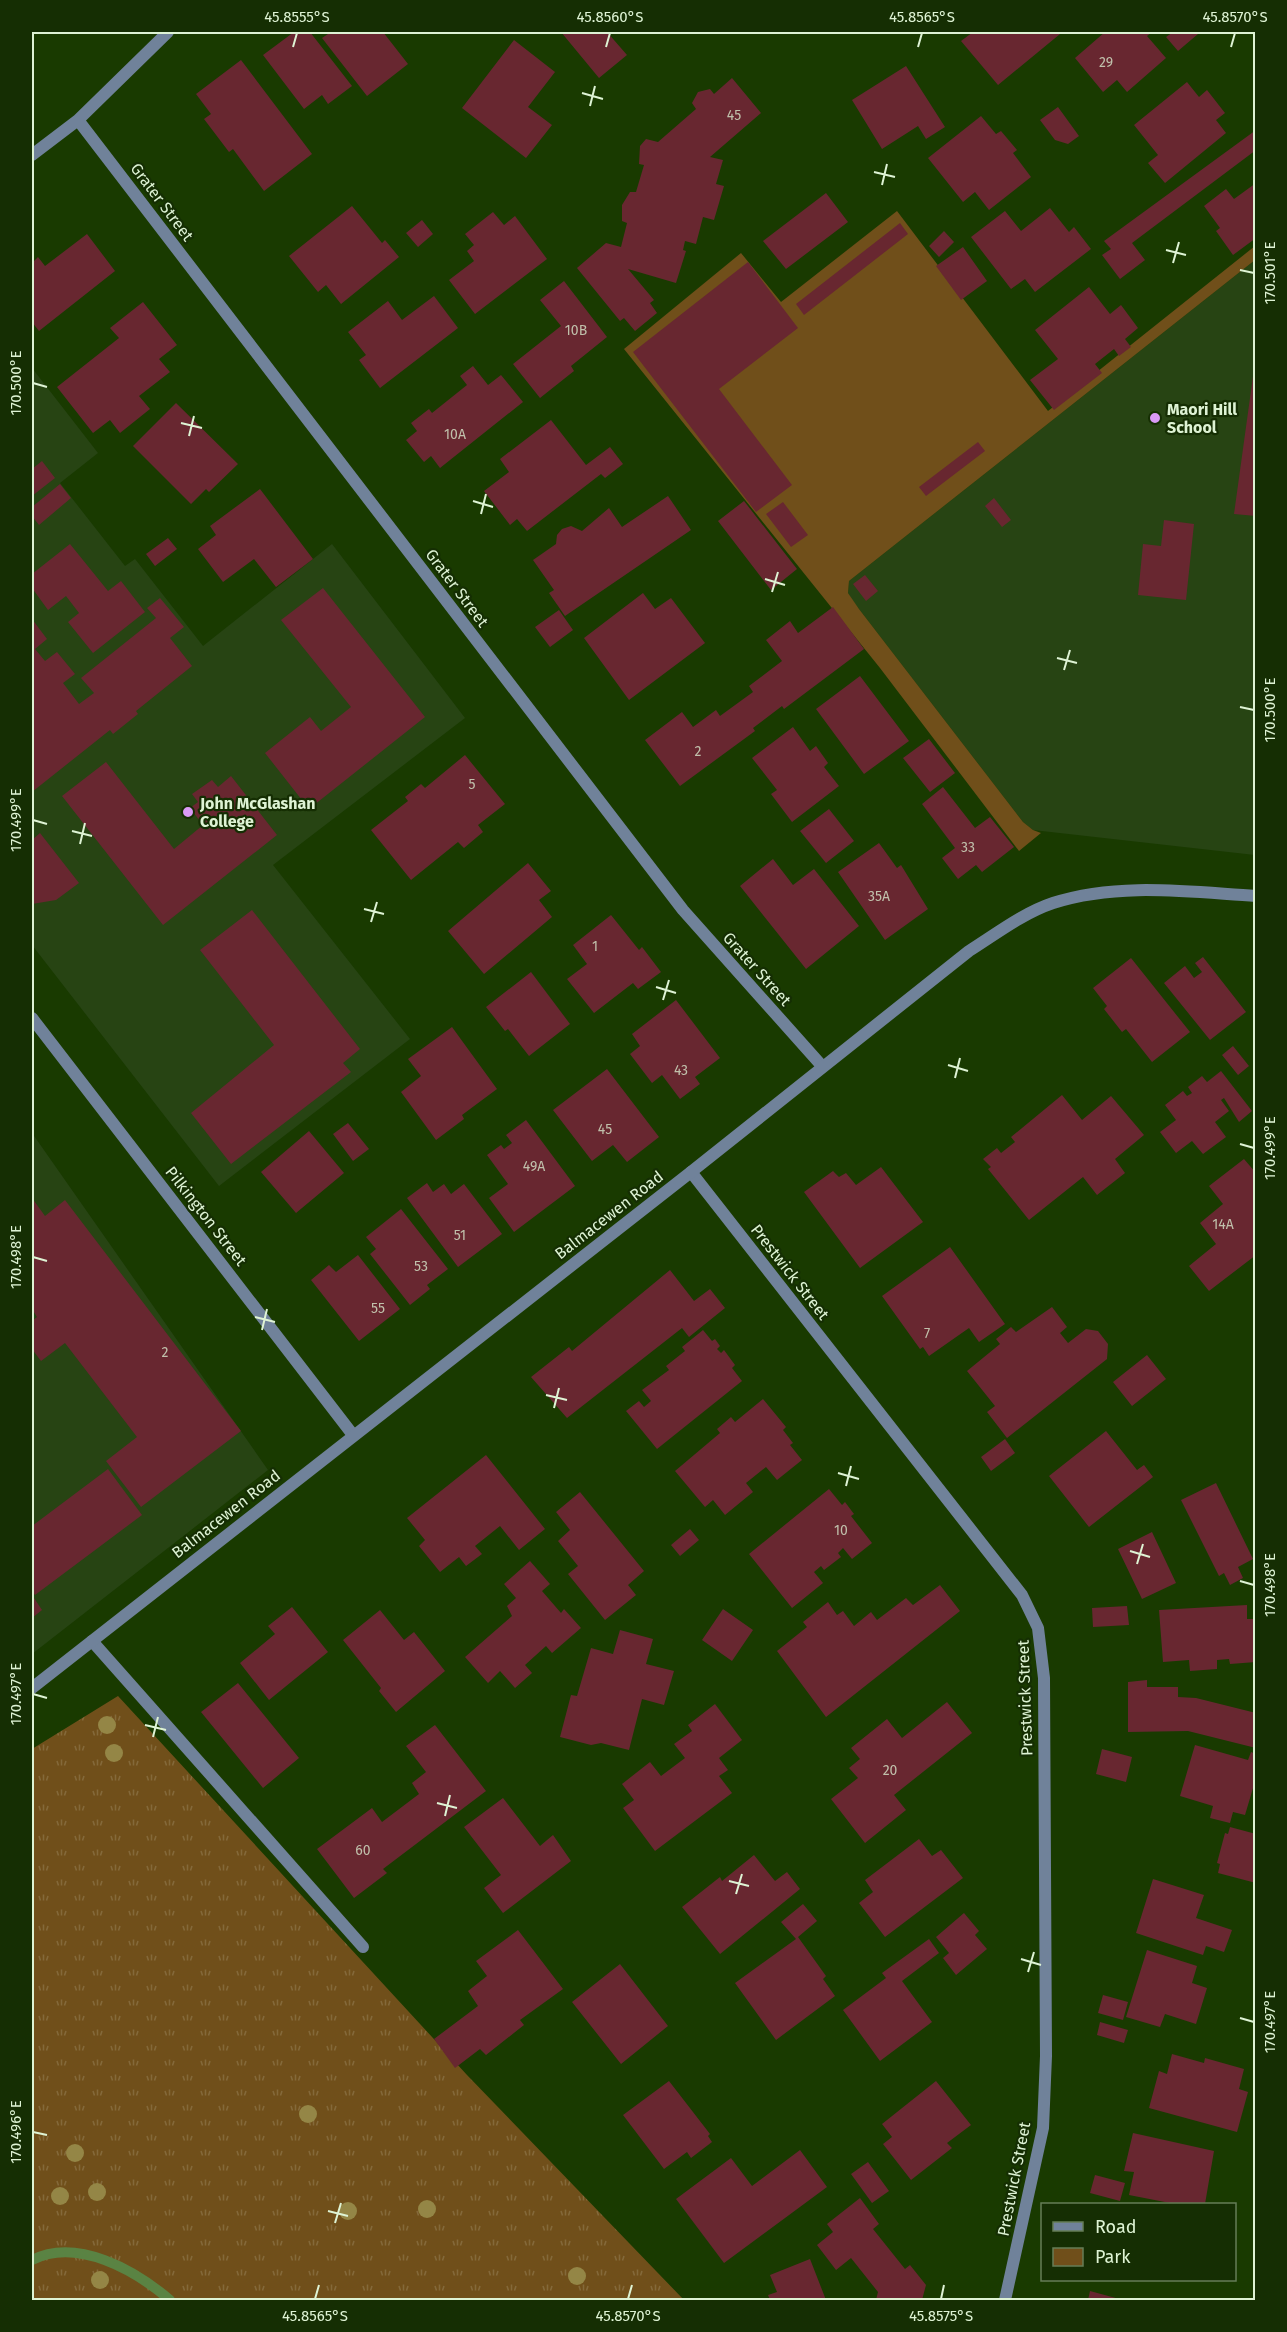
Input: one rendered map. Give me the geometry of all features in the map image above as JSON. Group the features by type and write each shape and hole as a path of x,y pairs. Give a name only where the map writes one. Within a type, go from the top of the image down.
{"street":[{"path":"32,155 78,120 168,32"},
{"name":"Grater Street","path":"78,120 683,910 822,1066"},
{"name":"Balmacewen Road","path":"32,1688 691,1172 969,951 1018,919 1053,903 1102,892 1161,890 1256,896"},
{"name":"Pilkington Street","path":"32,1018 353,1435"},
{"name":"Prestwick Street","path":"691,1172 1022,1595 1038,1628 1044,1690 1046,2056 1043,2128 1005,2301"},
{"path":"92,1641 363,1947"}],"shaded area":[{"name":"Maori Hill School","path":"1255,260 1255,855 1033,830 1023,822 852,600 848,593 849,581"},
{"name":"John McGlashan College","path":"32,368 98,453 60,483 125,566 135,559 203,646 332,544 465,718 273,865 410,1039 219,1186 32,945"},
{"path":"32,1133 268,1470 32,1654"}],"green space":[{"path":"897,211 1048,411 1255,246 1255,260 849,581 848,593 859,609 1023,822 1041,833 1019,851 880,668 624,349 741,253 781,302"},
{"path":"118,1696 467,2075 684,2300 32,2300 32,1749"}],"building":[{"path":"294,32 310,32 352,86 328,104 322,95 304,109 263,55"},
{"path":"331,32 383,32 408,64 367,96 322,38"},
{"path":"561,32 607,32 627,55 599,78"},
{"path":"973,32 1057,32 1060,34 998,85 961,41"},
{"path":"1105,32 1152,32 1147,36 1166,58 1127,92 1117,80 1103,92 1075,58"},
{"path":"1173,32 1197,32 1198,34 1178,51 1166,37"},
{"path":"514,40 555,72 528,107 552,125 526,158 462,108"},
{"path":"241,60 312,154 264,191 233,149 229,152 204,119 211,114 196,94"},
{"path":"906,66 945,127 926,139 918,126 882,149 852,100"},
{"path":"732,78 761,113 710,157 723,160 716,184 724,186 714,220 703,217 696,244 685,241 683,250 686,251 676,283 628,269 654,300 650,303 657,313 635,331 624,318 620,321 577,268 606,243 621,247 627,223 622,221 622,205 630,192 636,192 644,165 639,164 640,146 646,139 658,142 696,109 692,103 698,92 710,89 714,94"},
{"path":"1187,82 1199,97 1207,90 1225,113 1216,120 1226,133 1165,183 1148,163 1158,155 1134,125"},
{"path":"1058,107 1079,136 1068,144 1055,140 1040,120"},
{"path":"981,116 996,134 1001,131 1017,150 1013,153 1031,177 989,210 975,192 963,202 928,158"},
{"path":"1256,130 1256,150 1132,243 1145,260 1120,279 1102,255 1111,249 1104,241"},
{"path":"1256,183 1256,238 1233,255 1216,231 1220,228 1204,206 1226,189 1234,199"},
{"path":"826,193 848,222 786,269 763,241"},
{"path":"352,206 382,243 385,240 399,257 341,304 326,285 318,292 289,256"},
{"path":"1050,208 1069,232 1074,227 1091,249 1035,292 1025,279 1011,289 971,237 1005,211 1021,231"},
{"path":"493,212 504,225 515,216 547,259 475,314 449,280 474,261 467,251 474,245 465,234"},
{"path":"422,220 433,234 418,247 406,233"},
{"path":"900,223 908,234 804,315 796,304"},
{"path":"944,231 954,242 939,257 929,246"},
{"path":"87,234 115,271 39,331 32,322 32,263 38,257 45,266"},
{"path":"963,247 987,281 961,300 936,266"},
{"path":"748,262 798,328 719,389 792,485 756,512 633,352"},
{"path":"564,281 607,337 571,366 574,371 540,398 513,364 561,326 540,300"},
{"path":"1089,287 1110,314 1121,305 1138,328 1125,339 1131,347 1119,356 1114,349 1095,364 1102,373 1054,410 1030,380 1058,359 1035,330"},
{"path":"434,296 458,328 380,388 359,360 366,355 348,332 388,301 402,320"},
{"path":"143,302 177,345 159,359 170,372 139,396 150,409 120,433 110,420 93,433 57,387 119,338 110,328"},
{"path":"473,366 488,385 501,375 523,402 440,468 431,456 424,462 406,440 417,431 411,423 429,409 432,413 467,385 460,376"},
{"path":"1254,369 1256,369 1256,516 1234,514"},
{"path":"176,403 238,464 209,492 206,489 191,504 133,446"},
{"path":"551,420 586,465 610,447 623,464 605,478 601,474 527,531 517,519 510,525 484,491 509,472 500,459"},
{"path":"978,442 985,451 926,496 919,487"},
{"path":"42,461 55,478 32,496 32,469"},
{"path":"60,484 71,498 39,525 32,516 32,507"},
{"path":"260,489 313,559 276,587 254,559 223,582 198,549 216,535 210,526"},
{"path":"668,496 691,530 565,616 549,593 554,590 533,560 556,544 557,535 562,529 571,526 582,531 609,508 622,527"},
{"path":"994,498 1011,520 1002,527 985,506"},
{"path":"744,501 797,569 771,590 718,521"},
{"path":"783,502 808,535 791,547 766,514"},
{"path":"1164,520 1194,524 1186,600 1138,595 1143,544 1161,546"},
{"path":"168,538 177,549 155,566 146,554"},
{"path":"70,544 108,591 121,581 145,612 93,653 68,622 79,613 66,596 48,610 32,588 32,574"},
{"path":"865,575 878,591 866,601 853,584"},
{"path":"323,588 425,717 309,809 265,753 310,717 321,731 351,707 281,620"},
{"path":"643,593 655,609 671,598 705,643 629,700 584,638"},
{"path":"160,598 184,627 170,638 192,666 136,711 138,714 113,734 110,730 32,792 32,619 47,639 35,649 45,661 57,652 75,674 63,683 79,704 94,693 81,678 156,618 147,608"},
{"path":"833,607 864,649 784,709 782,706 753,728 755,731 680,786 645,740 682,712 693,727 716,710 720,716 753,692 749,686 782,661 766,640 790,621 798,633"},
{"path":"559,610 573,630 550,647 535,627"},
{"path":"860,676 909,741 864,774 816,709"},
{"path":"793,727 810,751 816,746 828,763 824,767 839,786 792,822 771,794 777,790 752,758"},
{"path":"929,739 955,773 930,792 903,758"},
{"path":"465,755 505,804 478,825 483,832 464,848 458,842 411,880 371,830 408,801 405,797 421,784 425,788"},
{"path":"106,762 174,849 203,825 190,808 198,802 192,794 212,780 218,787 231,776 277,835 163,925 62,796"},
{"path":"943,787 975,828 990,817 1014,847 982,872 976,865 958,879 942,858 955,848 922,804"},
{"path":"829,809 854,841 826,863 800,831"},
{"path":"40,833 79,883 56,900 32,904 32,840"},
{"path":"879,843 897,868 901,865 928,909 885,940 838,872"},
{"path":"773,859 793,885 814,869 859,926 806,969 740,886"},
{"path":"528,863 551,891 539,900 552,917 484,974 448,931"},
{"path":"252,910 360,1049 343,1063 351,1072 231,1164 191,1113 274,1045 200,950"},
{"path":"611,915 639,950 642,947 661,972 638,989 633,983 594,1013 567,979 587,964 573,945"},
{"path":"1203,957 1246,1012 1210,1040 1164,983 1185,966 1194,978 1202,972 1195,963"},
{"path":"1131,958 1190,1032 1152,1062 1126,1029 1122,1032 1104,1009 1107,1006 1093,988"},
{"path":"531,972 570,1024 529,1056 508,1029 505,1031 486,1007"},
{"path":"676,1000 720,1058 695,1077 700,1084 680,1099 662,1075 652,1083 630,1054 640,1046 632,1034"},
{"path":"452,1027 497,1089 462,1115 464,1119 436,1140 401,1092 421,1076 408,1059"},
{"path":"1233,1046 1249,1066 1238,1075 1222,1055"},
{"path":"607,1069 659,1137 627,1162 613,1145 592,1161 553,1110"},
{"path":"1221,1071 1252,1111 1239,1122 1224,1098 1221,1100 1229,1111 1215,1122 1226,1137 1203,1154 1192,1141 1176,1153 1160,1132 1176,1120 1165,1105 1183,1091 1187,1096 1192,1093 1188,1087 1202,1076 1207,1082"},
{"path":"1062,1095 1082,1120 1111,1096 1144,1135 1115,1159 1125,1173 1097,1195 1083,1177 1029,1220 988,1169 991,1167 983,1159 997,1148 1001,1153 1015,1142 1011,1137"},
{"path":"526,1120 575,1186 514,1232 489,1198 508,1184 487,1155 501,1145 504,1149 512,1143 506,1135"},
{"path":"348,1123 369,1149 353,1161 333,1134"},
{"path":"309,1131 344,1173 296,1213 261,1172"},
{"path":"1244,1159 1256,1173 1256,1255 1209,1291 1189,1266 1216,1244 1200,1223 1223,1204 1209,1186"},
{"path":"881,1167 923,1222 860,1268 804,1192 833,1171 839,1177 846,1173 856,1185"},
{"path":"427,1183 433,1192 444,1184 451,1194 464,1184 502,1234 458,1267 407,1198"},
{"path":"32,1198 45,1216 65,1200 241,1431 141,1507 106,1461 137,1437 65,1343 41,1361 32,1349 32,1321 37,1317 32,1309"},
{"path":"401,1209 448,1269 427,1285 430,1289 410,1305 370,1254 376,1249 366,1237"},
{"path":"950,1247 1005,1324 979,1342 969,1328 929,1356 923,1347 920,1349 882,1296"},
{"path":"358,1255 400,1309 359,1341 311,1280 329,1265 336,1272"},
{"path":"670,1270 694,1301 710,1289 725,1308 689,1337 682,1328 567,1418 531,1377 569,1347 572,1351"},
{"path":"1052,1307 1067,1327 1060,1333 1068,1343 1086,1329 1098,1331 1108,1344 1107,1359 1007,1438 987,1412 995,1406 967,1371 1000,1344 996,1339 1011,1327 1016,1332"},
{"path":"703,1330 712,1341 715,1339 720,1346 717,1349 721,1353 724,1350 735,1365 732,1368 742,1381 657,1449 626,1411 639,1401 644,1407 651,1401 642,1390 669,1370 666,1366 685,1351 682,1347"},
{"path":"1147,1355 1166,1379 1132,1406 1113,1382"},
{"path":"763,1399 786,1427 783,1430 793,1443 790,1445 802,1460 777,1480 766,1467 746,1483 753,1492 725,1515 713,1500 705,1507 675,1471 720,1433 717,1429 731,1417 735,1422"},
{"path":"1106,1431 1137,1470 1144,1465 1153,1477 1089,1527 1049,1476"},
{"path":"1005,1439 1015,1453 991,1471 981,1457"},
{"path":"486,1455 545,1529 519,1550 500,1526 475,1546 482,1554 466,1566 459,1557 440,1572 419,1546 425,1540 407,1518"},
{"path":"108,1469 142,1515 35,1595 32,1591 32,1526"},
{"path":"1216,1483 1253,1559 1238,1567 1243,1578 1230,1585 1224,1573 1219,1576 1181,1500"},
{"path":"829,1489 842,1505 845,1502 854,1514 851,1516 872,1543 852,1559 843,1548 838,1553 841,1557 824,1570 821,1566 814,1572 823,1583 792,1608 749,1554"},
{"path":"580,1492 644,1571 628,1585 636,1595 605,1620 568,1574 578,1566 558,1541 570,1530 556,1512"},
{"path":"690,1529 699,1540 680,1556 671,1545"},
{"path":"1152,1532 1176,1583 1142,1599 1118,1549"},
{"path":"530,1561 550,1584 542,1591 561,1613 564,1609 581,1628 552,1653 546,1646 525,1665 532,1673 515,1688 500,1671 488,1683 465,1657 512,1616 507,1606 516,1598 504,1584"},
{"path":"940,1585 960,1611 826,1717 777,1651 807,1627 803,1622 828,1602 837,1615 843,1611 854,1626 871,1612 877,1620 906,1598 913,1605"},
{"path":"32,1595 42,1610 32,1618"},
{"path":"1247,1605 1247,1619 1256,1619 1256,1662 1230,1664 1229,1659 1217,1660 1217,1669 1190,1671 1189,1660 1163,1662 1159,1610"},
{"path":"1127,1606 1129,1625 1093,1627 1092,1608"},
{"path":"292,1607 328,1652 269,1700 240,1663 275,1634 268,1626"},
{"path":"723,1609 753,1630 732,1661 702,1640"},
{"path":"380,1610 404,1640 414,1632 445,1671 396,1712 379,1691 381,1688 343,1640"},
{"path":"620,1630 653,1639 646,1664 674,1671 664,1705 642,1699 629,1750 601,1743 591,1745 560,1737 571,1695 577,1696 591,1648 613,1654"},
{"path":"1147,1680 1147,1687 1178,1687 1178,1697 1196,1698 1256,1713 1256,1748 1188,1731 1128,1732 1128,1682"},
{"path":"238,1683 299,1758 263,1788 201,1712"},
{"path":"947,1702 972,1733 894,1795 906,1810 865,1843 831,1799 858,1778 849,1768 860,1759 851,1748 887,1719 902,1738"},
{"path":"715,1704 742,1740 719,1758 728,1770 719,1776 732,1793 655,1851 623,1808 634,1800 622,1784 650,1762 661,1776 685,1758 674,1744 692,1731 688,1725"},
{"path":"435,1725 486,1791 383,1869 387,1873 354,1898 317,1849 372,1808 382,1822 419,1794 412,1783 426,1772 406,1746"},
{"path":"1195,1745 1248,1760 1251,1752 1256,1754 1256,1778 1245,1815 1233,1812 1230,1823 1210,1818 1213,1806 1180,1796"},
{"path":"1102,1749 1132,1757 1126,1782 1096,1774"},
{"path":"503,1798 540,1846 553,1835 571,1861 503,1913 484,1888 501,1875 464,1827"},
{"path":"1230,1827 1256,1834 1256,1883 1218,1873 1220,1864 1217,1863 1225,1833 1228,1834"},
{"path":"919,1839 932,1856 941,1850 963,1878 885,1937 859,1903 873,1892 865,1880"},
{"path":"754,1855 775,1881 787,1872 800,1889 720,1954 682,1907 720,1877 722,1881"},
{"path":"1153,1879 1204,1895 1196,1918 1232,1930 1224,1952 1206,1946 1203,1955 1136,1933"},
{"path":"803,1904 817,1921 798,1937 826,1976 823,1979 835,1996 776,2040 735,1983 796,1939 781,1922"},
{"path":"964,1913 979,1931 975,1935 987,1949 956,1975 943,1958 949,1953 936,1937"},
{"path":"518,1930 563,1989 520,2020 524,2025 486,2055 480,2049 455,2068 434,2039 478,2006 468,1991 487,1976 476,1961"},
{"path":"929,1939 939,1953 902,1981 932,2022 880,2061 843,2010 886,1978 882,1973"},
{"path":"1147,1950 1197,1966 1192,1983 1207,1988 1196,2024 1165,2014 1160,2027 1126,2017"},
{"path":"620,1964 668,2026 621,2064 572,2002"},
{"path":"1103,1995 1128,2002 1123,2020 1098,2013"},
{"path":"1100,2022 1128,2030 1124,2043 1097,2035"},
{"path":"1172,2054 1204,2063 1205,2058 1244,2069 1239,2089 1248,2092 1237,2132 1149,2108 1159,2071 1167,2074"},
{"path":"669,2081 710,2134 708,2136 712,2142 691,2158 687,2152 664,2169 623,2115"},
{"path":"936,2081 971,2125 947,2143 952,2148 911,2180 883,2144 892,2137 882,2124"},
{"path":"1133,2133 1214,2151 1205,2203 1170,2203 1129,2195 1134,2172 1124,2171"},
{"path":"800,2150 827,2187 724,2263 676,2199 731,2158 752,2186"},
{"path":"868,2162 889,2191 872,2203 851,2174"},
{"path":"1095,2175 1125,2183 1120,2201 1090,2193"},
{"path":"860,2198 879,2224 873,2229 905,2269 910,2265 926,2285 922,2300 876,2300 878,2292 851,2258 836,2270 817,2245 833,2232 827,2224"},
{"path":"810,2259 826,2300 770,2300 768,2295 777,2292 770,2275"},
{"path":"1090,2291 1123,2300 1088,2300"}],"waterway":[{"path":"32,2260 49,2254 68,2252 105,2260 140,2278 170,2300"}],"place":[{"name":"Maori Hill School","path":"1155,418"},
{"name":"John McGlashan College","path":"188,812"}]}
